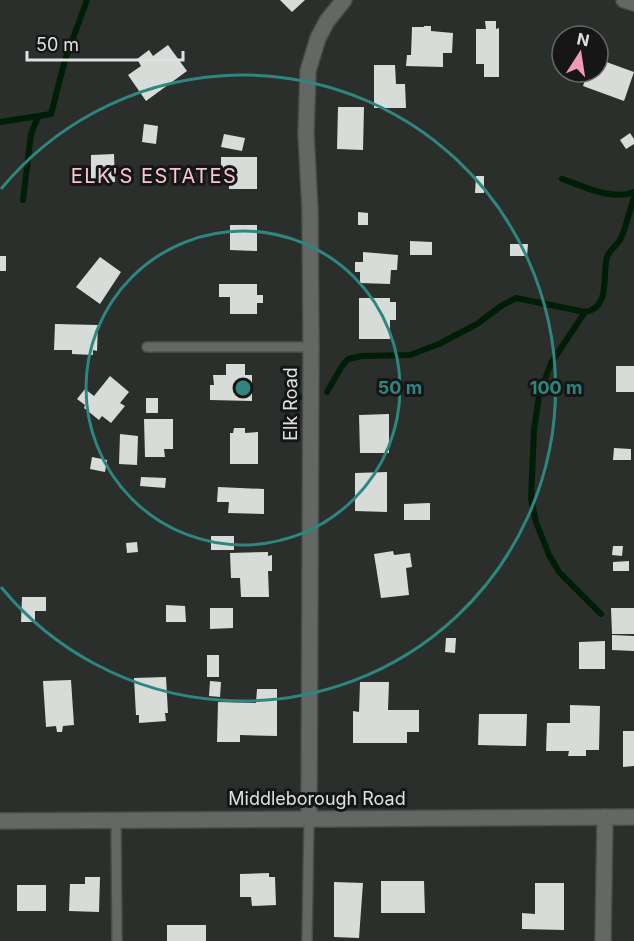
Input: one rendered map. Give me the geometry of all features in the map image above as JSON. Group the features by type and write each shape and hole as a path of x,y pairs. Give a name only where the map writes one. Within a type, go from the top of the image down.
{"street":[{"name":"Elk Road","path":"309,819 311,347 310,210 306,134 308,71 322,30 344,0"},
{"path":"624,0 634,3"},
{"path":"603,941 605,817"},
{"name":"Middleborough Road","path":"0,821 634,817"}],"lane":[{"path":"147,347 311,347"},
{"path":"307,941 309,819"},
{"path":"116,820 117,941"}],"building":[{"path":"280,0 305,0 292,12"},
{"path":"485,21 496,21 496,29 499,28 499,77 484,77 484,64 476,64 476,29 486,29"},
{"path":"431,26 431,31 453,33 452,53 443,53 443,67 406,66 407,55 411,55 412,27"},
{"path":"168,45 187,71 146,101 128,75 141,66 137,59 149,50 153,56"},
{"path":"610,63 634,72 624,101 583,86 584,84 610,84"},
{"path":"374,65 395,65 396,84 405,84 406,108 374,108"},
{"path":"338,107 364,107 363,150 337,149"},
{"path":"144,124 158,126 156,144 142,142"},
{"path":"630,133 634,144 626,149 620,140"},
{"path":"224,134 245,138 242,151 221,147"},
{"path":"114,154 115,182 91,182 91,155"},
{"path":"221,157 257,157 257,189 229,189 229,177 221,177"},
{"path":"476,176 484,176 484,193 475,193"},
{"path":"358,212 368,213 368,225 358,225"},
{"path":"230,225 257,225 257,251 230,250"},
{"path":"410,241 432,242 432,255 410,255"},
{"path":"510,244 528,244 527,256 510,256"},
{"path":"363,252 398,255 397,270 391,270 390,284 360,283 360,272 355,272 355,262 363,262"},
{"path":"0,256 6,256 6,271 0,271"},
{"path":"100,257 121,272 100,304 76,287"},
{"path":"219,284 257,284 257,295 263,295 263,303 257,303 257,314 230,314 230,297 219,297"},
{"path":"359,298 390,298 390,302 396,302 396,320 390,320 390,339 359,339"},
{"path":"55,324 98,325 97,351 93,350 93,355 72,354 72,350 54,350"},
{"path":"226,364 245,364 245,375 252,375 252,401 210,400 210,385 214,385 213,375 226,375"},
{"path":"616,366 634,366 634,392 616,392"},
{"path":"110,376 129,392 120,403 125,406 111,423 102,416 99,420 77,399 85,389 94,396"},
{"path":"146,398 158,398 158,413 146,413"},
{"path":"389,414 389,453 360,453 359,415"},
{"path":"144,419 173,419 173,449 164,449 165,457 145,457"},
{"path":"234,428 245,428 245,433 258,432 258,464 230,464 230,433 233,433"},
{"path":"120,434 138,436 137,465 119,464"},
{"path":"614,448 631,449 631,460 613,460"},
{"path":"92,457 107,460 105,472 90,469"},
{"path":"387,472 387,512 355,511 355,473"},
{"path":"141,477 166,478 165,488 140,486"},
{"path":"218,487 264,489 264,514 228,513 229,502 217,502"},
{"path":"430,503 430,520 404,520 404,504"},
{"path":"211,536 234,536 234,550 211,550"},
{"path":"137,542 138,552 127,553 126,543"},
{"path":"613,546 623,546 622,556 612,555"},
{"path":"393,551 394,555 410,553 412,567 406,568 409,595 381,598 374,554"},
{"path":"268,552 268,556 272,555 272,571 268,571 269,597 241,597 240,578 231,578 230,553"},
{"path":"629,561 629,571 613,571 613,562"},
{"path":"22,597 46,597 46,611 35,611 35,622 21,622"},
{"path":"166,605 185,606 186,622 166,622"},
{"path":"210,608 233,608 233,628 210,629"},
{"path":"611,608 634,608 634,634 612,634"},
{"path":"612,635 634,636 634,651 612,650"},
{"path":"446,638 456,638 455,653 445,652"},
{"path":"605,641 605,669 579,669 579,642"},
{"path":"207,655 219,655 219,677 207,677"},
{"path":"166,677 168,713 165,713 166,721 139,723 139,715 136,715 134,678"},
{"path":"71,680 74,725 63,726 62,732 57,732 56,726 46,727 43,681"},
{"path":"210,681 221,682 220,697 209,696"},
{"path":"360,682 389,682 388,710 419,710 419,732 407,732 407,743 353,743 353,711 359,712"},
{"path":"257,689 277,689 277,736 240,735 240,742 217,742 218,702 256,703"},
{"path":"570,705 600,706 599,750 586,750 586,756 568,756 569,751 546,751 547,723 570,723"},
{"path":"479,714 527,714 526,746 478,745"},
{"path":"623,731 634,731 634,766 623,767"},
{"path":"269,873 269,877 275,877 276,905 252,906 251,897 240,897 240,874"},
{"path":"85,877 100,877 99,912 69,911 70,884 85,884"},
{"path":"381,881 424,881 425,913 381,913"},
{"path":"334,882 363,883 359,938 334,937"},
{"path":"535,883 564,883 564,930 522,929 522,913 535,914"},
{"path":"17,885 46,885 46,911 17,911"},
{"path":"167,925 206,925 206,941 167,941"}],"waterway":[{"path":"0,122 51,114 65,60 87,0"},
{"path":"23,200 31,134 38,117"},
{"path":"562,179 607,194 634,192"},
{"path":"327,392 348,359 362,356 410,355 439,344 477,324 516,298 585,312 593,309 602,298 607,257 621,238 634,198"},
{"path":"585,312 551,363 539,396 534,430 531,499 536,522 549,555 559,572 601,614"},
{"path":"292,398 300,397"}],"district":[{"name":"ELK'S ESTATES","path":"154,176"}]}
